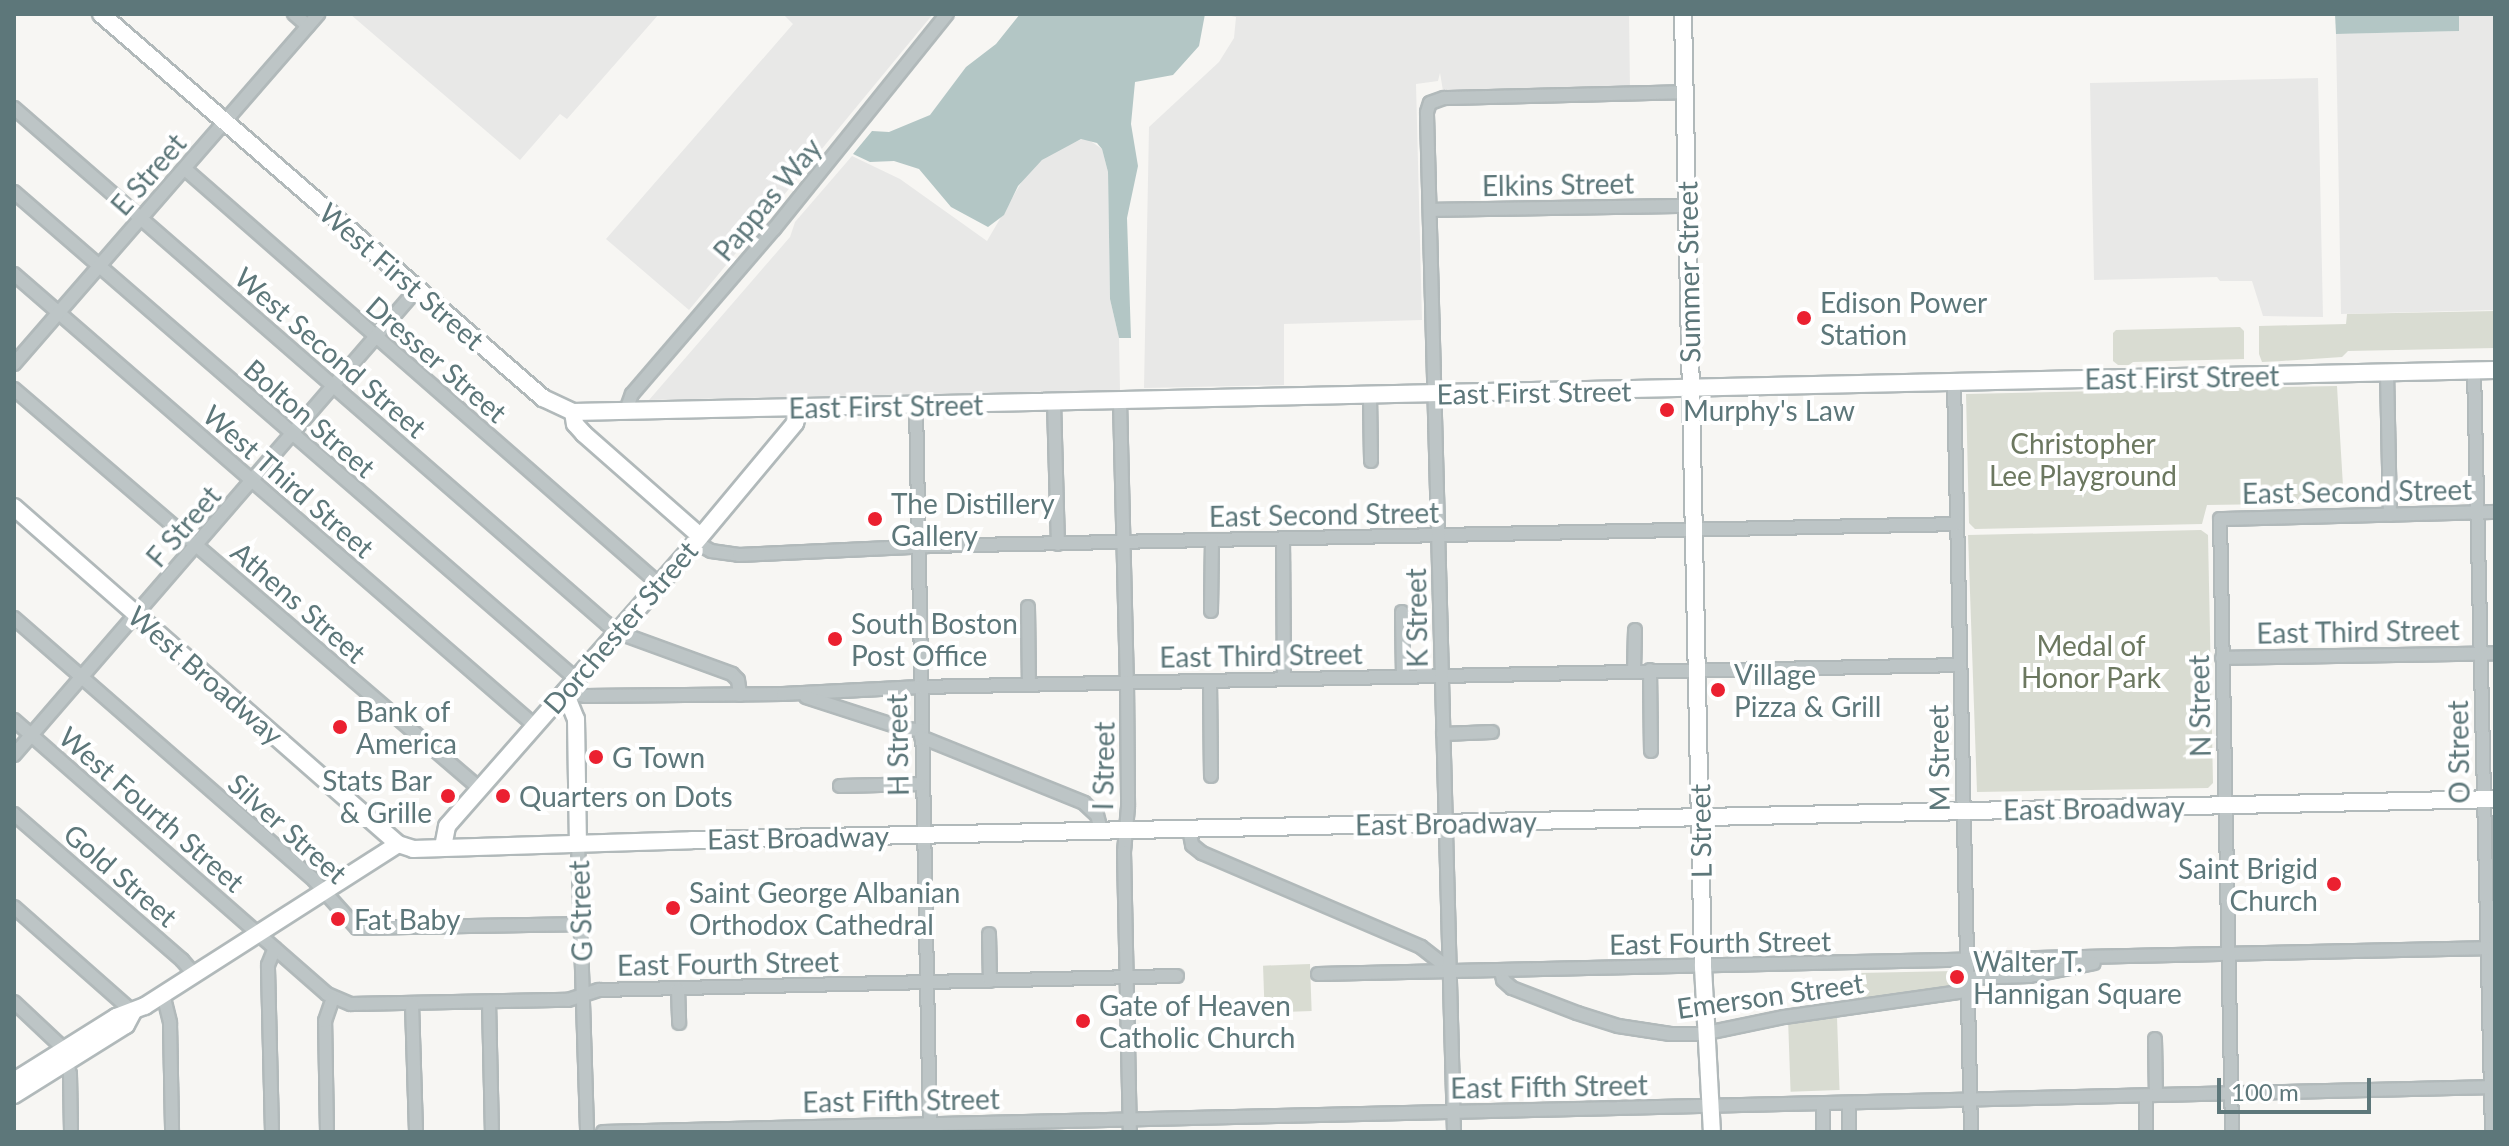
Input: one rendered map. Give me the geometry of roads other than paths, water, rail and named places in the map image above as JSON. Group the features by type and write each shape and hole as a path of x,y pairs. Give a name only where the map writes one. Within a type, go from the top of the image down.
{"main road":[{"name":"West First Street","path":"101,14 543,398 573,412 575,424 584,434 698,539"},
{"name":"Summer Street","path":"1683,14 1695,530"},
{"name":"East First Street","path":"573,412 2495,370"},
{"name":"Dorchester Street","path":"443,847 447,826 533,724 565,692 698,539 795,423 800,407"},
{"name":"West Broadway","path":"14,507 398,844"},
{"name":"L Street","path":"1695,530 1703,967 1712,1132"},
{"name":"G Street","path":"565,692 576,719 578,843"},
{"name":"East Broadway","path":"398,844 413,849 922,834 2489,799"},
{"path":"14,1095 116,1017 133,1012 163,994 398,844"},
{"path":"14,1081 66,1056"}],"street":[{"path":"294,14 308,26"},
{"name":"E Street","path":"14,364 318,14"},
{"name":"Pappas Way","path":"625,413 632,394 774,229 947,14"},
{"name":"K Street","path":"1454,1132 1427,112 1430,103 1444,98 1685,92"},
{"name":"West Second Street","path":"14,108 618,631"},
{"name":"Dresser Street","path":"185,169 659,584"},
{"name":"Bolton Street","path":"14,192 576,679"},
{"name":"Elkins Street","path":"1430,210 1687,206"},
{"name":"West Third Street","path":"14,274 533,724"},
{"name":"F Street","path":"14,755 417,289"},
{"name":"O Street","path":"2474,370 2481,653 2489,799 2492,1132"},
{"path":"2387,372 2390,515"},
{"name":"M Street","path":"1954,383 1971,1132"},
{"name":"Athens Street","path":"14,389 479,788"},
{"path":"1370,396 1371,461"},
{"name":"I Street","path":"1120,401 1127,682 1126,978 1130,1125"},
{"path":"1054,402 1058,544"},
{"name":"H Street","path":"916,405 930,1128"},
{"name":"East Second Street","path":"2220,519 2495,512"},
{"name":"N Street","path":"2220,519 2232,1132"},
{"name":"East Second Street","path":"698,539 711,551 739,555 917,547 1957,524"},
{"path":"1283,539 1284,679"},
{"path":"1211,611 1212,540"},
{"path":"1028,607 1029,685"},
{"path":"1402,612 1403,676"},
{"name":"Silver Street","path":"14,618 326,892 362,930 582,924"},
{"path":"1634,671 1635,630"},
{"path":"618,631 732,674 738,680 740,695"},
{"name":"East Third Street","path":"2222,658 2495,653"},
{"name":"East Third Street","path":"565,692 580,696 740,695 920,687 1960,665"},
{"path":"1650,670 1651,751"},
{"path":"1210,681 1211,776"},
{"path":"783,694 815,699 921,734 1084,803 1097,815 1101,830"},
{"name":"West Fourth Street","path":"14,720 259,934"},
{"path":"1443,734 1492,732"},
{"path":"840,786 921,784"},
{"name":"Gold Street","path":"14,814 182,960 194,974"},
{"path":"1189,829 1192,845 1202,853 1421,947 1450,970"},
{"name":"G Street","path":"578,843 587,1132"},
{"path":"14,907 133,1012"},
{"path":"259,934 333,998 325,1021 327,1132"},
{"path":"989,934 990,981"},
{"path":"272,1132 268,965 275,948"},
{"name":"East Fourth Street","path":"1318,974 2491,948"},
{"name":"East Fourth Street","path":"1967,984 2029,976 2124,957"},
{"name":"Emerson Street","path":"1501,971 1503,980 1512,988 1585,1016 1651,1032 1709,1033 1967,984"},
{"name":"East Fourth Street","path":"333,998 358,1005 489,1002 583,996 599,990 1177,976"},
{"path":"678,989 679,1023"},
{"path":"163,994 169,1011 172,1132"},
{"path":"14,1002 58,1040 66,1056 71,1132"},
{"path":"489,1002 492,1132"},
{"path":"412,1004 416,1132"},
{"path":"2146,1132 2155,1039"},
{"name":"East Fifth Street","path":"603,1132 1130,1125 1454,1112 2493,1088"},
{"path":"1823,1103 1823,1132"},
{"path":"1849,1103 1849,1132"}],"place":[{"name":"Edison Power Station","path":"1804,318"},
{"name":"Murphy's Law","path":"1667,410"},
{"name":"The Distillery Gallery","path":"875,519"},
{"name":"South Boston Post Office","path":"835,639"},
{"name":"Village Pizza & Grill","path":"1718,690"},
{"name":"Bank of America","path":"340,727"},
{"name":"G Town","path":"596,757"},
{"name":"Stats Bar & Grille","path":"448,796"},
{"name":"Quarters on Dots","path":"503,796"},
{"name":"Saint Brigid Church","path":"2334,884"},
{"name":"Saint George Albanian Orthodox Cathedral","path":"673,908"},
{"name":"Fat Baby","path":"338,919"},
{"name":"Walter T. Hannigan Square","path":"1957,977"},
{"name":"Gate of Heaven Catholic Church","path":"1083,1021"}],"park label":[{"name":"Christopher Lee Playground","path":"2083,459"},
{"name":"Medal of Honor Park","path":"2091,661"}]}
